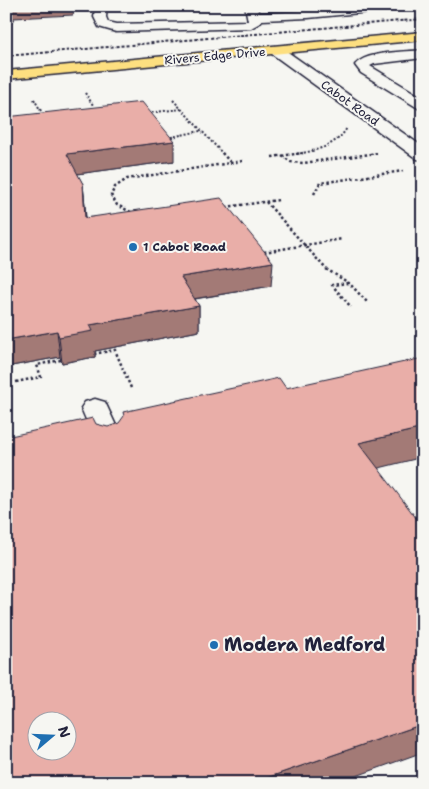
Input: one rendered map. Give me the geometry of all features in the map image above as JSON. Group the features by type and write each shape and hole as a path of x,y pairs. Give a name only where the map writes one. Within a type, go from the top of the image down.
{"main road":[{"name":"Rivers Edge Drive","path":"6,75 421,38"}],"street":[{"path":"103,12 103,24 107,26 146,27 243,24 253,23 253,14 308,15 402,6"},
{"path":"145,14 146,27"},
{"name":"Cabot Road","path":"277,50 423,155"},
{"path":"423,54 376,59 362,64 366,70 423,104"},
{"path":"348,101 423,92"},
{"path":"95,408 110,445"}],"path":[{"path":"85,93 93,105"},
{"path":"34,98 41,111"},
{"path":"173,100 230,163"},
{"path":"142,114 181,109"},
{"path":"272,157 309,151 329,145 340,139 347,127 351,125"},
{"path":"162,139 201,131"},
{"path":"282,156 291,162 303,163 386,152"},
{"path":"135,214 118,206 112,199 113,189 123,180 142,175 243,161"},
{"path":"314,194 316,187 323,182 408,170"},
{"path":"226,208 279,200"},
{"path":"265,202 326,269 349,283 368,303"},
{"path":"264,252 342,239"},
{"path":"349,283 332,286 351,306"},
{"path":"94,354 115,350 131,388"},
{"path":"16,382 41,377 37,365 61,360"}],"building":[{"path":"6,6 12,6 6,18"},
{"name":"1 Cabot Road","path":"142,102 174,141 67,154 83,184 85,218 221,198 273,262 181,277 199,306 90,325 93,331 59,337 57,331 6,340 6,117"},
{"name":"Modera Medford","path":"423,358 423,428 359,443 423,527 423,724 252,783 6,783 6,437 93,418 96,424 108,427 119,423 124,416 123,412 279,378 286,388"}],"railway":[{"path":"6,56 423,19"}],"place":[{"name":"1 Cabot Road","path":"133,247"},
{"name":"Modera Medford","path":"214,645"}]}
